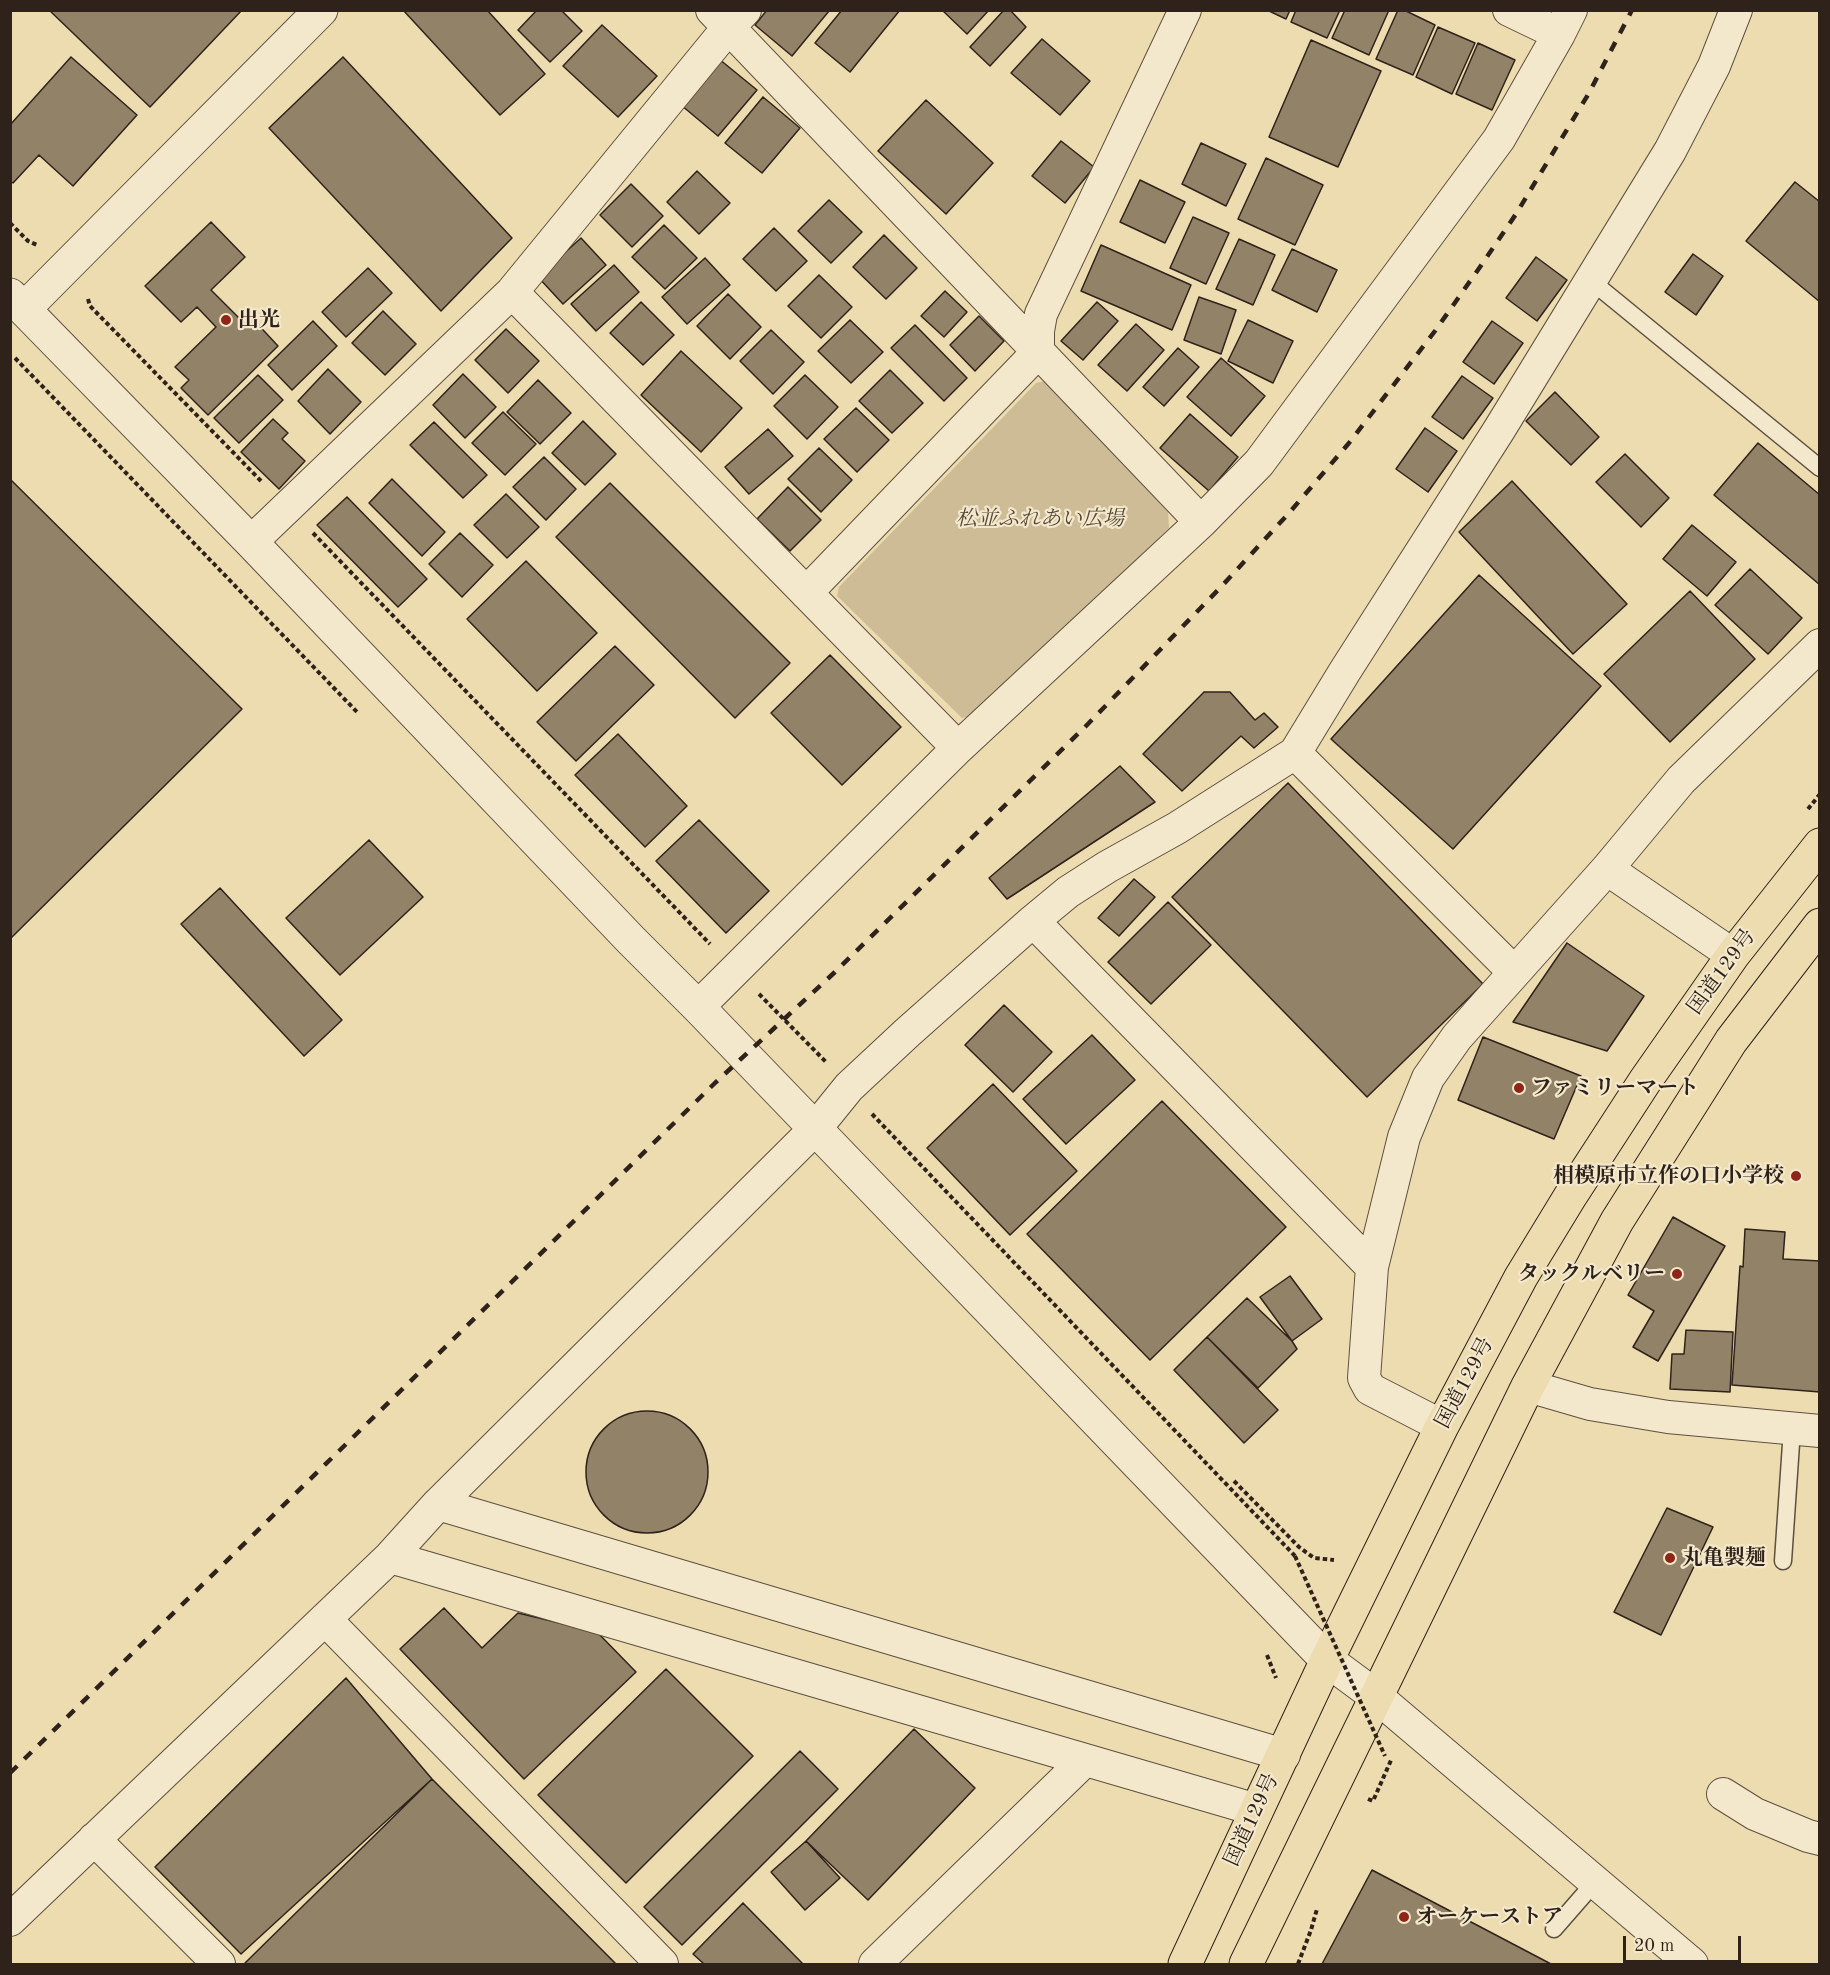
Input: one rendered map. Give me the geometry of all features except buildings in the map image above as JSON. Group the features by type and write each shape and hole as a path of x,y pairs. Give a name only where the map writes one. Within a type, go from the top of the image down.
{"highway":[{"name":"国道129号","path":"1185,1965 1327,1660 1442,1426 1521,1276 1645,1081 1733,955 1820,845"},
{"path":"1246,1965 1528,1386 1617,1221 1731,1041 1820,925"}],"street":[{"path":"321,10 17,302 1327,1660 1377,1697 1692,1965"},
{"path":"806,593 1038,352 1041,315 1185,10"},
{"path":"698,1007 958,748 1201,522 1258,463 1492,149 1565,22 1509,10"},
{"path":"10,1920 390,1557 438,1503 815,1129 849,1088 908,1032 1068,892 1177,828 1295,753 1499,430 1670,151 1714,66 1736,10"},
{"path":"251,542 512,292 728,16 1038,352 1201,522"},
{"path":"512,292 958,748"},
{"path":"1442,1426 1370,1389 1364,1378 1372,1267 1404,1137 1428,1078 1457,1037 1607,870 1681,780 1820,645"},
{"path":"1295,753 1514,972"},
{"path":"1607,870 1733,955"},
{"path":"1033,921 1372,1267"},
{"path":"1528,1386 1590,1404 1668,1417 1806,1430"},
{"path":"438,1503 1284,1755"},
{"path":"390,1557 1257,1810"},
{"path":"325,1620 662,1965"},
{"path":"875,1965 1084,1760"},
{"path":"1723,1794 1755,1814 1820,1839"},
{"path":"94,1839 219,1965"}],"lane":[{"path":"1590,280 1820,468"},
{"path":"1783,1561 1806,1430"},
{"path":"1554,1929 1595,1882"}],"path":[{"path":"10,223 28,241 40,245"},
{"path":"87,294 90,306 269,489"},
{"path":"308,528 830,1066"},
{"path":"869,1106 870,1113 1295,1556 1385,1756"},
{"path":"1234,1481 1299,1547 1314,1558 1337,1560"},
{"path":"1373,1801 1393,1756"}],"green space":[{"name":"松並ふれあい広場","path":"1045,381 1168,512 1169,528 975,715 962,718 837,596 839,587 1036,383"}],"railway":[{"path":"10,1773 716,1082 835,972 1085,727 1220,588 1349,443 1435,331 1516,214 1589,93 1632,10"}],"place":[{"name":"出光","path":"226,320"},
{"name":"ファミリーマート","path":"1519,1088"},
{"name":"相模原市立作の口小学校","path":"1796,1176"},
{"name":"タックルベリー","path":"1677,1274"},
{"name":"丸亀製麺","path":"1670,1558"},
{"name":"オーケーストア","path":"1404,1917"}]}
